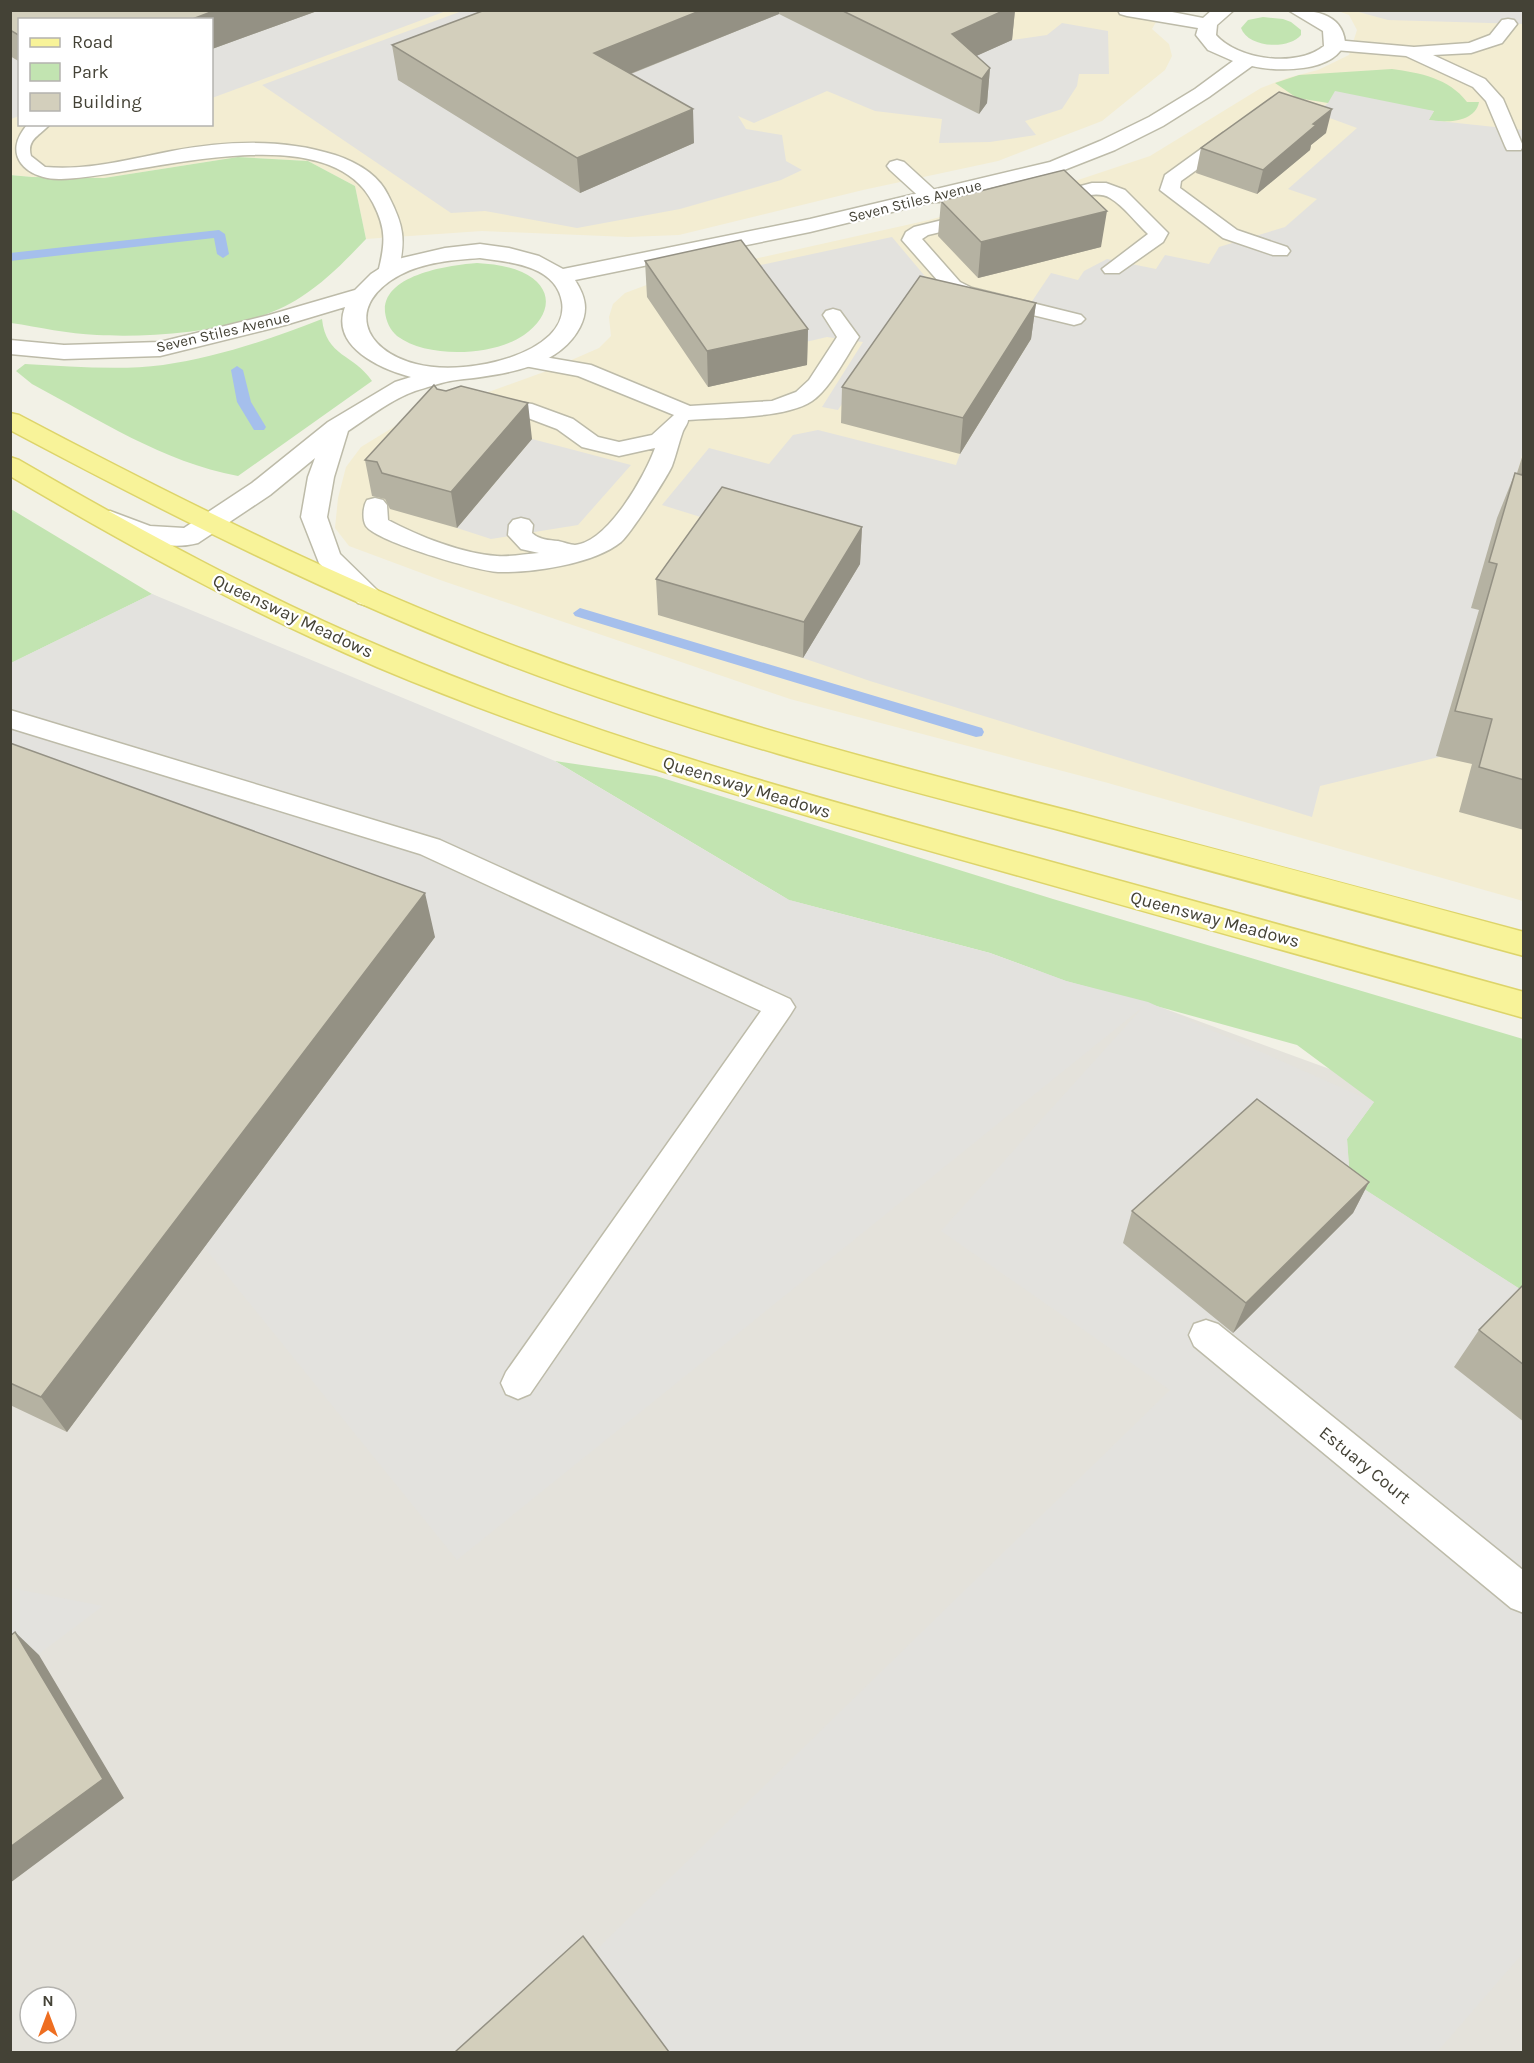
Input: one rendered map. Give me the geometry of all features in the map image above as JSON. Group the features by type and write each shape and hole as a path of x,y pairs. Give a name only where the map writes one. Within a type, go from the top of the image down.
{"main road":[{"path":"10,420 127,482 368,597 518,658 701,720 893,776 1524,944"},
{"name":"Queensway Meadows","path":"10,465 79,506 213,579 383,659 523,714 699,774 866,823 1524,1005"}],"street":[{"path":"1127,10 1207,24"},
{"path":"1225,10 1214,16 1207,24 1205,32 1217,48 1246,61 1284,65 1318,59 1335,45 1335,37 1331,29 1322,21 1297,10"},
{"name":"Seven Stiles Avenue","path":"10,347 64,352 160,349 277,320 361,295 388,273 415,261 447,254 480,251 512,255 539,263 560,276 689,253 932,198 1057,166 1119,141 1171,113 1246,61"},
{"path":"361,295 354,312 353,324 356,334 375,354 394,364 418,372 475,374 527,360 552,346 569,328 576,310 573,292 560,276"},
{"path":"79,506 146,534 189,537 261,489 337,427 364,409 404,387 446,374"},
{"path":"337,427 321,477 314,517 328,557 368,597"}],"lane":[{"path":"1335,45 1408,51 1471,48 1496,39 1508,24"},
{"path":"1408,51 1479,83 1494,99 1514,146"},
{"path":"1248,124 1172,180 1170,190 1230,234 1280,251"},
{"path":"38,126 28,132 19,146 20,156 28,165 40,172"},
{"path":"10,168 40,172 80,172 131,167 224,150 305,153 339,163 361,173 376,188 385,202 392,224 395,245 388,273"},
{"path":"897,166 932,198"},
{"path":"1024,206 1099,189 1118,194 1158,233 1152,242 1112,269"},
{"path":"1001,212 921,231 913,236 912,240 952,286 965,293 1074,319"},
{"path":"527,360 583,370 680,420 775,407 804,397 817,384 848,337 833,315"},
{"path":"468,409 485,405 525,409 565,424 590,442 619,448 660,440 680,420"},
{"path":"375,505 376,523 400,536 473,560 498,564 551,560 588,549 613,536 660,467 680,420"},
{"path":"521,525 519,535 529,544 555,550 588,549"},
{"path":"10,719 430,847 780,1007 518,1383"},
{"name":"Estuary Court","path":"1206,1335 1524,1595"}],"shaded area":[{"path":"1163,10 1152,29 1169,44 1172,56 1165,70 1102,121 998,161 863,190 679,235 628,237 482,231 366,239 355,186 308,161 238,157 104,178 11,175 11,11"},
{"path":"10,11 446,11 213,98 213,18 18,18 18,116 11,119"},
{"path":"462,11 772,11 1012,40 1047,35 1062,23 1108,31 1109,74 1079,74 1077,86 1062,109 1025,121 1036,135 990,142 939,143 942,119 875,111 827,91 754,123 738,116 746,129 782,135 786,161 802,170 781,180 680,209 577,228 485,211 451,213 262,85"},
{"path":"1338,11 1523,11 1523,901 1108,783 790,699 443,581 349,546 335,528 338,498 346,467 361,447 397,425 544,372 599,348 611,336 609,317 613,304 625,293 660,280 929,220 1078,180 1150,156 1261,88 1318,70 1349,55 1357,30 1349,15"},
{"path":"1355,11 1523,11 1523,24 1388,20"},
{"path":"1335,91 1434,111 1429,120 1523,130 1523,452 1439,757 1320,786 1312,817 870,681 803,658 723,524 662,505 709,448 769,464 793,435 818,430 956,465 960,454 1031,339 1010,334 1051,273 1078,280 1084,271 1107,259 1156,269 1165,255 1209,264 1219,247 1285,227 1317,199 1288,189 1357,128 1316,113 1328,103"},
{"path":"892,237 940,294 908,304 838,410 822,407 863,342 827,337 797,344 742,269"},
{"path":"532,439 631,465 578,525 491,539 457,528"},
{"path":"152,594 790,900 1138,999 1401,1095 1523,1173 1523,2052 11,2052 11,663"},
{"path":"152,594 555,761 789,900 990,953 1066,981 1148,1002 1374,1102 1347,1139 1350,1180 1523,1291 1454,1367 1523,1422 1523,1953 1437,2052 663,2052 591,1955 1170,1390 941,1231 1144,1006 457,1560 204,1247 435,937 11,780 11,663"},
{"path":"11,1588 103,1606 11,1675"}],"green space":[{"path":"1263,17 1291,22 1301,30 1301,35 1295,40 1279,45 1269,45 1252,40 1241,28 1248,20"},
{"path":"1392,69 1433,78 1452,87 1467,102 1479,102 1472,114 1466,118 1435,121 1428,120 1434,111 1328,103 1297,98 1275,83 1299,75"},
{"path":"238,157 308,161 355,186 366,239 327,277 301,297 280,309 230,325 174,333 121,336 75,333 11,323 10,175 104,178"},
{"path":"477,263 517,270 540,286 545,294 544,311 540,319 524,335 495,347 460,352 426,348 410,343 392,331 385,312 387,299 394,289 420,274 451,266"},
{"path":"322,319 329,341 365,372 372,381 238,476 183,461 157,450 32,384 16,371 25,364 129,368 184,362 244,347"},
{"path":"11,509 152,594 11,663"},
{"path":"555,761 656,776 1053,899 1523,1039 1523,1291 1350,1180 1347,1139 1374,1102 1297,1045 1066,981 990,953 789,900"}],"building":[{"path":"10,10 216,10 195,18 18,18 18,35 10,30"},
{"path":"485,10 702,10 594,53 693,109 577,158 392,45"},
{"path":"841,10 1005,10 952,34 990,68 982,79"},
{"path":"1279,92 1332,109 1263,170 1201,148"},
{"path":"1064,170 1107,211 981,242 941,201"},
{"path":"741,240 808,329 707,351 645,261"},
{"path":"920,276 1036,303 963,418 842,387"},
{"path":"434,385 437,389 446,391 461,386 528,403 451,492 382,473 377,462 365,460"},
{"path":"1524,469 1524,780 1479,767 1492,719 1455,711 1497,564 1489,562 1515,473 1522,475"},
{"path":"722,487 862,527 804,622 656,579"},
{"path":"10,743 425,893 41,1397 10,1383"},
{"path":"1257,1099 1369,1182 1246,1303 1132,1211"},
{"path":"1524,1284 1524,1365 1479,1330"},
{"path":"15,1632 103,1779 10,1847 10,1636"},
{"path":"583,1936 669,2052 455,2052"}],"waterway":[{"path":"10,257 219,234 223,254"},
{"path":"237,370 244,402 259,427"},
{"path":"580,613 976,732"}]}
